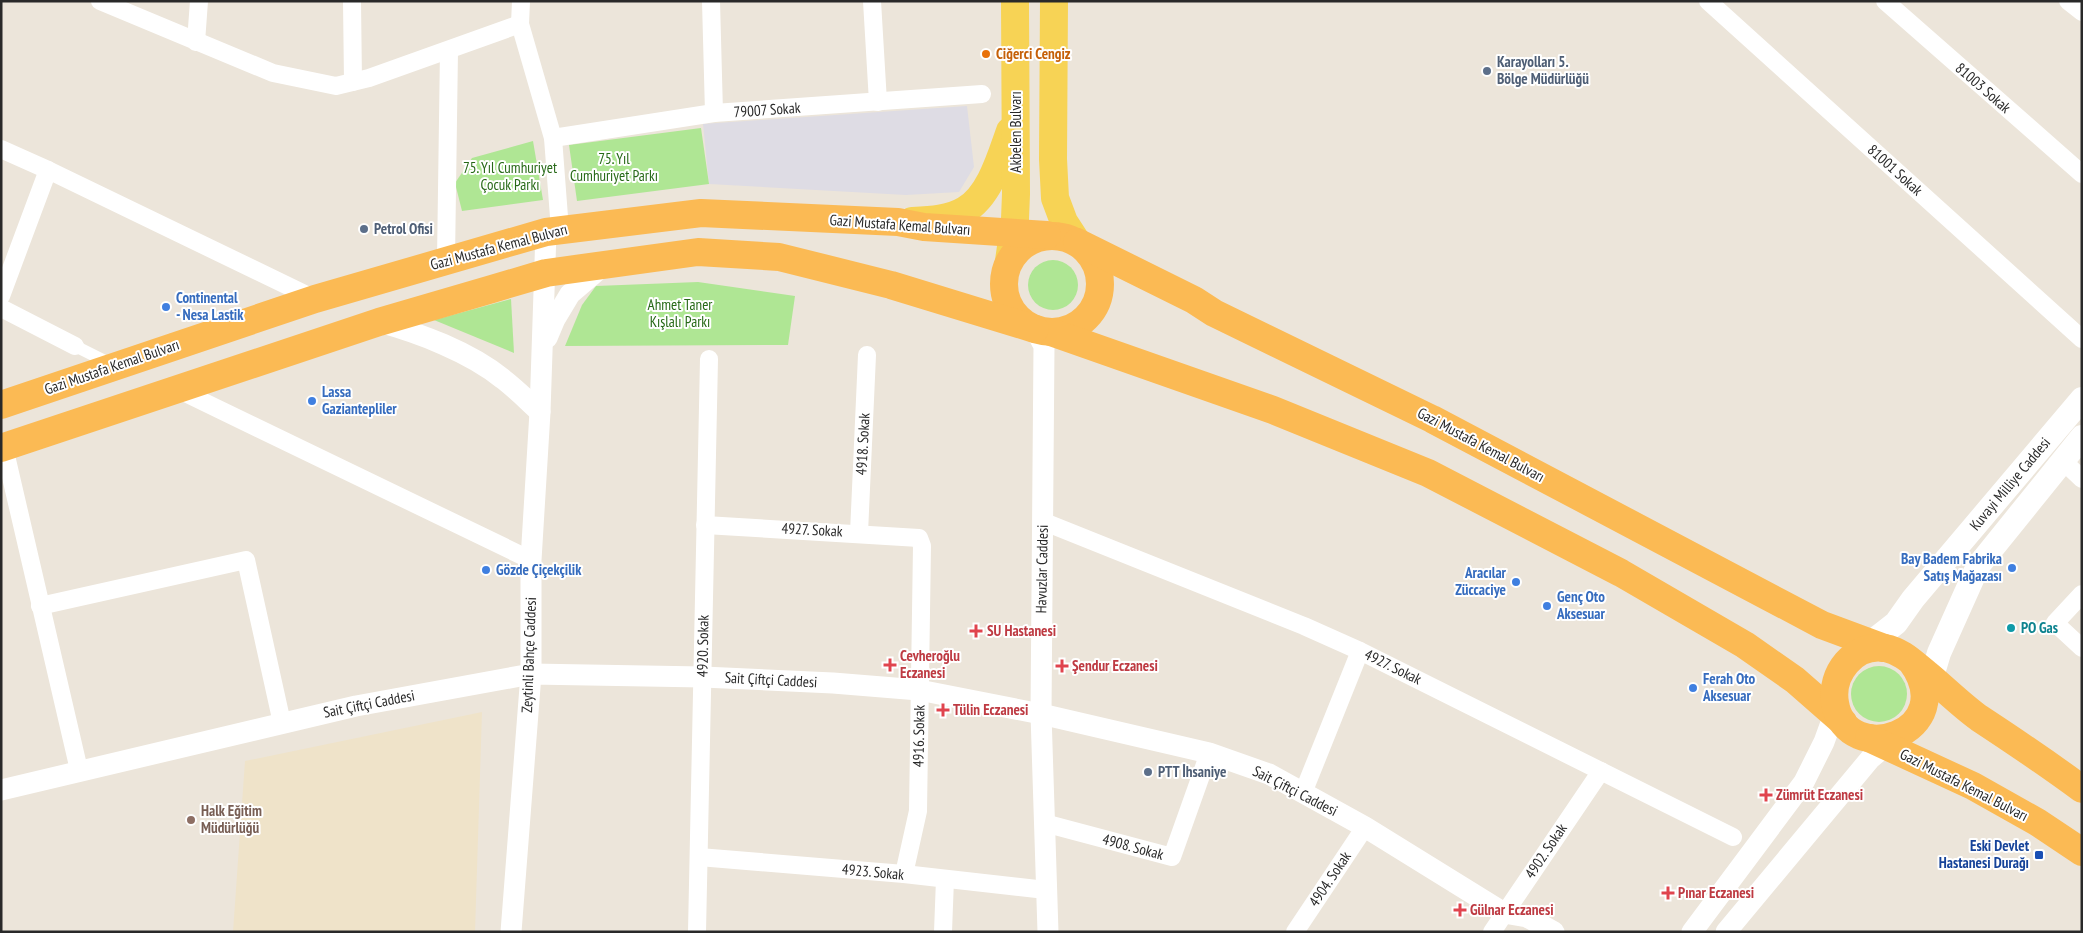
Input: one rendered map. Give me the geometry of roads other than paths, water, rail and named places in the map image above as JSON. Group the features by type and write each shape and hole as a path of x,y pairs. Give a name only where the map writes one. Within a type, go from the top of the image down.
{"highway":[{"name":"Gazi Mustafa Kemal Bulvarı","path":"1,405 315,300 446,260 553,231 701,213 898,222 924,227 1047,235"},
{"path":"1047,235 1063,236 1077,242 1089,252 1097,266 1101,281 1099,297 1092,311 1081,323 1067,330 1043,331 1021,321 1010,308 1004,293 1004,277 1009,261 1018,248 1032,239 1047,235"},
{"name":"Gazi Mustafa Kemal Bulvarı","path":"1077,242 1194,300 1214,313 1432,419 1870,649"},
{"path":"2,447 379,322 546,274 698,252 779,257 892,284 1043,331 1273,410 1428,473 1621,573 1745,645 1796,680 1838,715 1855,732 1884,740 1910,728 1919,716 1922,680"},
{"path":"1838,715 1833,693 1836,678 1844,665 1870,649 1899,653 1922,680 2016,741 2082,789"},
{"name":"Gazi Mustafa Kemal Bulvarı","path":"1884,740 2037,822 2082,852"}],"main road":[{"name":"Akbelen Bulvarı","path":"1009,261 1016,194 1015,1"},
{"path":"1054,1 1053,159 1055,198 1064,222 1077,242"},
{"path":"898,222 938,219 966,210 987,188 1016,113"},
{"name":"Kuvayi Milliye Caddesi","path":"1870,649 1896,623 1913,599 2082,399"},
{"name":"Kuvayi Milliye Caddesi","path":"1922,680 1939,653 1978,566 2082,437"}],"street":[{"path":"100,1 273,73 336,86 369,78 520,24"},
{"path":"196,42 199,1"},
{"path":"352,1 353,82"},
{"path":"521,1 520,24 553,138 553,231 546,274 530,295 531,330 543,348"},
{"path":"711,1 714,113"},
{"path":"872,1 878,102"},
{"name":"81001 Sokak","path":"1708,1 2082,339"},
{"name":"81003 Sokak","path":"1885,1 2082,174"},
{"path":"2068,1 2082,12"},
{"path":"446,260 449,50"},
{"name":"79007 Sokak","path":"553,138 714,113 982,94"},
{"path":"1,150 48,170 315,300"},
{"path":"1,296 48,170"},
{"path":"543,348 554,319 570,294 604,265"},
{"path":"1,308 114,366"},
{"path":"379,322 407,330 458,351 501,378 540,412"},
{"name":"Havuzlar Caddesi","path":"1043,331 1041,714 1048,932"},
{"name":"Zeytinli Bahçe Caddesi","path":"511,932 531,674 531,560 543,348"},
{"name":"4918. Sokak","path":"859,533 867,355"},
{"name":"4920. Sokak","path":"697,932 709,359"},
{"path":"178,388 531,560"},
{"path":"2,447 79,770"},
{"path":"2062,460 2082,479"},
{"name":"4927. Sokak","path":"1042,521 1304,626 1360,651 1733,837"},
{"name":"4927. Sokak","path":"705,525 918,538"},
{"name":"4916. Sokak","path":"904,874 918,811 922,546 918,538"},
{"path":"40,606 246,560 282,723"},
{"path":"2082,594 2055,623 2082,648"},
{"path":"1303,793 1360,651"},
{"name":"Sait Çiftçi Caddesi","path":"1,790 79,770 356,706 531,674 703,677 833,683 919,690 1041,714 1209,753 1270,774 1365,827 1504,913 1518,932"},
{"path":"1692,932 1804,782 1838,715"},
{"path":"1726,932 1884,740"},
{"name":"4908. Sokak","path":"1044,823 1172,858 1209,753"},
{"name":"4902. Sokak","path":"1492,932 1601,771"},
{"name":"4904. Sokak","path":"1295,932 1365,827"},
{"name":"4923. Sokak","path":"698,857 904,874 1046,890"},
{"path":"943,932 945,879"},
{"name":"Sait Çiftçi Caddesi","path":"1504,913 1527,917 1554,932"}],"place":[{"name":"Ciğerci Cengiz","path":"986,54"},
{"name":"Karayolları 5. Bölge Müdürlüğü","path":"1487,71"},
{"name":"Petrol Ofisi","path":"364,229"},
{"name":"Continental - Nesa Lastik","path":"166,307"},
{"name":"Lassa Gaziantepliler","path":"312,401"},
{"name":"Bay Badem Fabrika Satış Mağazası","path":"2012,568"},
{"name":"Gözde Çiçekçilik","path":"486,570"},
{"name":"Aracılar Züccaciye","path":"1516,582"},
{"name":"Genç Oto Aksesuar","path":"1547,606"},
{"name":"PO Gas","path":"2011,628"},
{"name":"SU Hastanesi","path":"976,631"},
{"name":"Cevheroğlu Eczanesi","path":"890,665"},
{"name":"Şendur Eczanesi","path":"1062,666"},
{"name":"Ferah Oto Aksesuar","path":"1693,688"},
{"name":"Tülin Eczanesi","path":"943,710"},
{"name":"PTT İhsaniye","path":"1148,772"},
{"name":"Zümrüt Eczanesi","path":"1766,795"},
{"name":"Halk Eğitim Müdürlüğü","path":"191,820"},
{"name":"Eski Devlet Hastanesi Durağı","path":"2039,855"},
{"name":"Pınar Eczanesi","path":"1668,893"},
{"name":"Gülnar Eczanesi","path":"1460,910"}],"park label":[{"name":"75. Yıl Cumhuriyet Parkı","path":"614,168"},
{"name":"75. Yıl Cumhuriyet Çocuk Parkı","path":"510,176"},
{"name":"Ahmet Taner Kışlalı Parkı","path":"680,314"}]}
